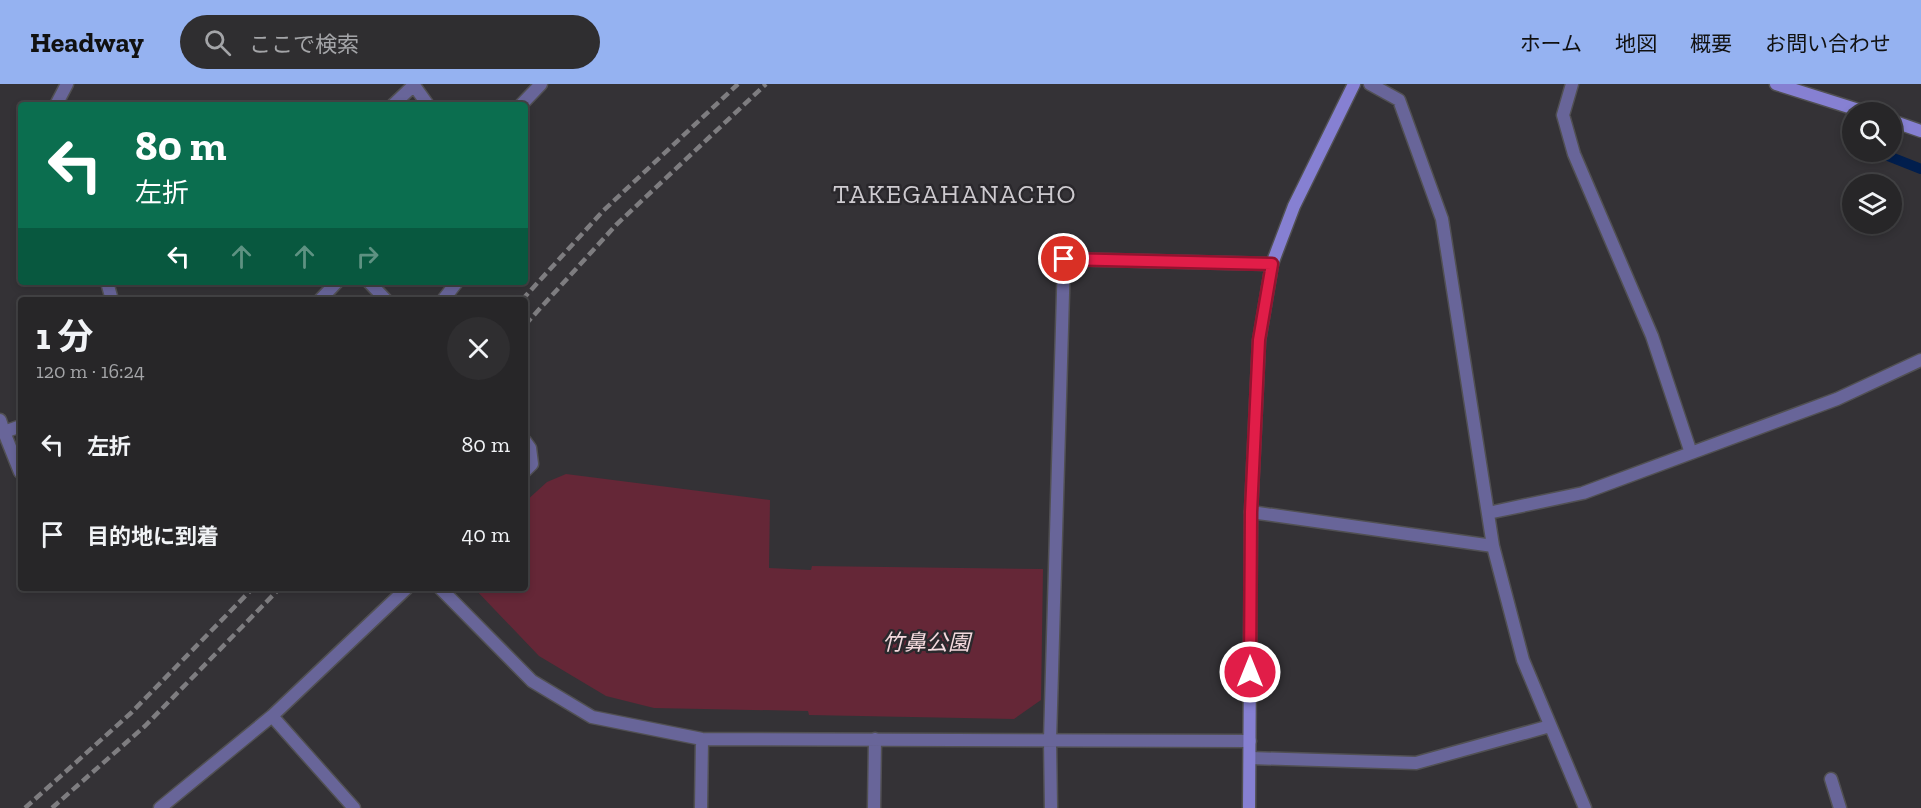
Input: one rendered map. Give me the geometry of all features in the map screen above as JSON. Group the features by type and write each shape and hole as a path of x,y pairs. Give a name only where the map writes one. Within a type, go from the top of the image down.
{"street":[{"path":"58,102 67,84"},
{"path":"396,102 413,84 426,102"},
{"path":"524,102 542,84"},
{"path":"1249,808 1251,512 1259,340 1272,264 1294,206 1354,84"},
{"path":"1370,84 1399,100 1442,219 1493,546 1523,660 1585,808"},
{"path":"1572,84 1563,115 1574,154 1652,336 1691,453"},
{"path":"1776,84 1842,105"},
{"path":"1902,124 1921,131"},
{"path":"1050,808 1064,259 1272,264"},
{"path":"323,297 334,285"},
{"path":"372,285 383,297"},
{"path":"445,297 455,285"},
{"path":"1488,513 1583,493 1837,399 1921,360"},
{"path":"18,426 2,426 18,467"},
{"path":"528,445 532,464 528,468"},
{"path":"1251,512 1493,546"},
{"path":"160,808 272,717 404,591"},
{"path":"443,591 532,681 592,717 702,739 1250,741"},
{"path":"272,717 354,808"},
{"path":"1250,758 1416,763 1550,726"},
{"path":"701,808 702,739"},
{"path":"874,808 875,739"},
{"path":"1831,779 1840,808"}],"green space":[{"name":"竹鼻公園","path":"566,474 770,500 769,568 811,570 812,566 1043,569 1041,700 1014,719 809,715 808,711 654,708 606,696 539,656 477,591 528,591 528,499 547,482"}],"waterway":[{"path":"1902,161 1921,169"}],"railway":[{"path":"525,297 603,211 738,84"},
{"path":"528,322 616,225 766,84"},
{"path":"25,808 131,713 250,591"},
{"path":"52,808 145,726 277,591"}],"district":[{"name":"TAKEGAHANACHO","path":"955,194"}],"route":[{"path":"1064,259 1272,264 1259,340 1251,512 1250,672"}]}
